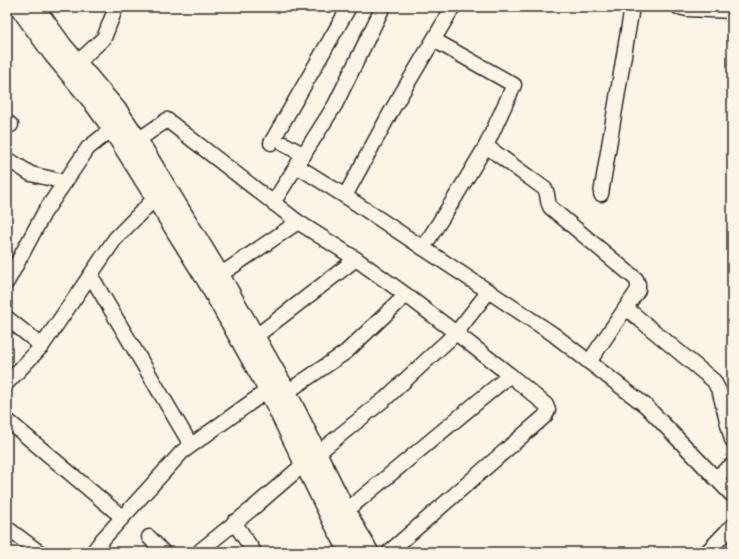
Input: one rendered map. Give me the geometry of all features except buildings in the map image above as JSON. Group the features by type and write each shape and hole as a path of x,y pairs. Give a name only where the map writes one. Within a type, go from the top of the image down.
{"street":[{"path":"19,7 52,53 91,100 112,129 208,283 268,390 332,522 349,552"},
{"path":"34,7 76,63 119,112 138,140 220,275 287,392 346,511 369,552"},
{"path":"76,63 104,38 116,7"},
{"path":"349,7 277,144 300,160 345,196 553,334 646,406 732,496"},
{"path":"273,203 335,105 383,7"},
{"path":"345,196 393,108 454,7"},
{"path":"602,194 632,7"},
{"path":"678,7 687,10 732,11"},
{"path":"423,248 486,146 514,85 434,40"},
{"path":"138,140 167,120 298,222 356,259 406,295 510,375 546,405 548,410 545,416 389,552"},
{"path":"7,282 44,213 88,148 112,129"},
{"path":"486,146 545,189 548,204 551,208 636,280 638,284 638,290 589,362"},
{"path":"12,162 31,174 66,182"},
{"path":"7,383 42,346 115,239 155,198"},
{"path":"220,275 298,222"},
{"path":"255,337 356,259"},
{"path":"91,276 191,445"},
{"path":"318,452 386,398 456,333 489,291"},
{"path":"287,392 346,352 406,295"},
{"path":"626,308 714,381 720,393 732,440"},
{"path":"7,318 42,346"},
{"path":"346,511 510,375"},
{"path":"93,552 122,517 182,452 268,390"},
{"path":"7,420 122,517"},
{"path":"201,550 304,464"},
{"path":"715,478 732,465"},
{"path":"234,522 254,552"},
{"path":"707,552 732,526"},
{"path":"7,528 39,552"},
{"path":"149,537 163,552"}]}
